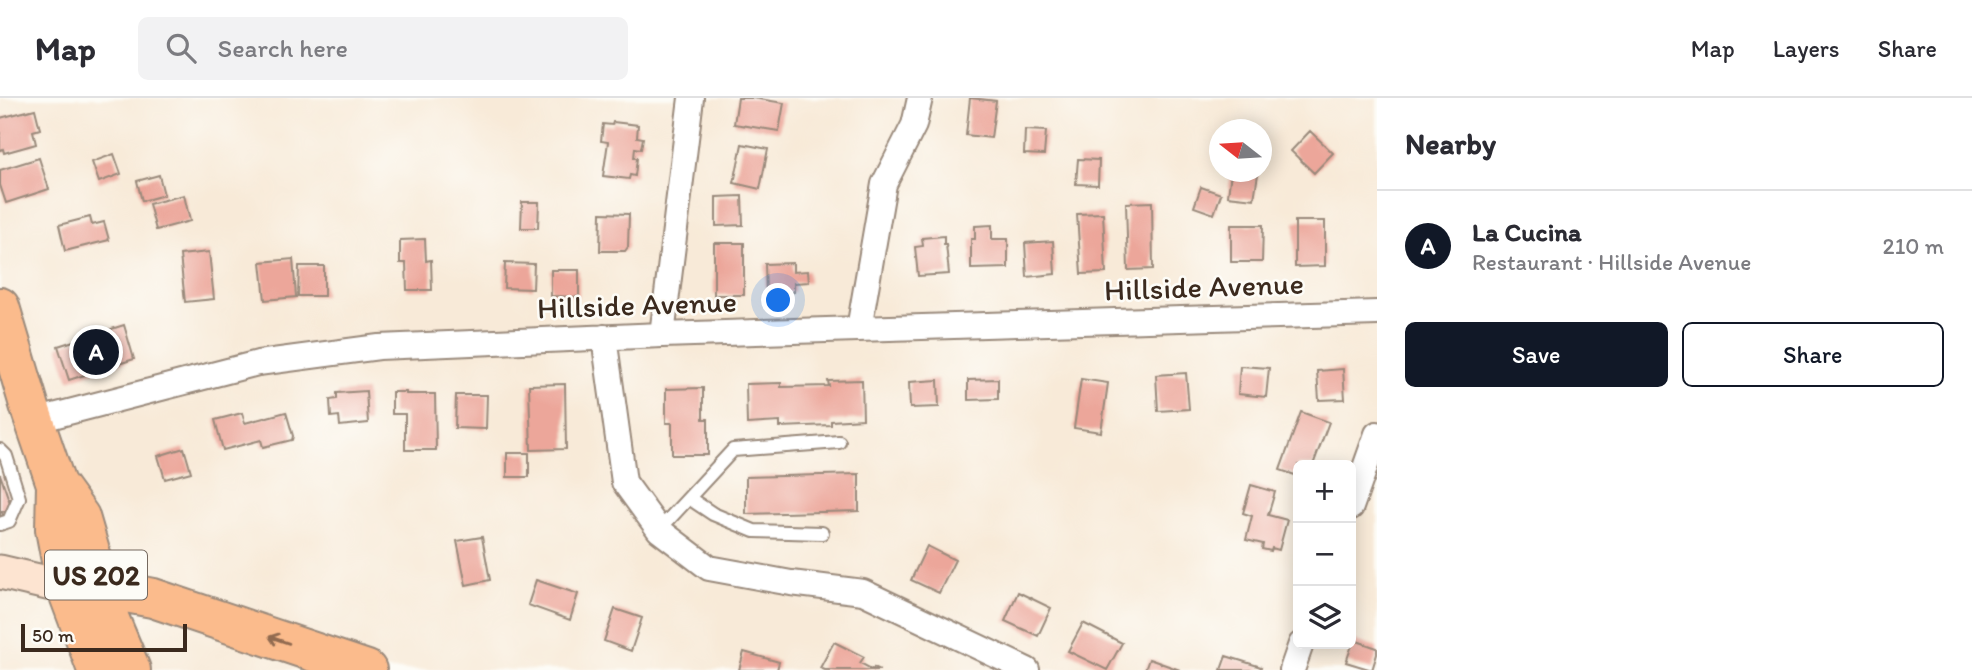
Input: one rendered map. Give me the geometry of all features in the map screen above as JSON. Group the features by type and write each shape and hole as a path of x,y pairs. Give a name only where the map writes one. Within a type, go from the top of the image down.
{"highway":[{"name":"US 202","path":"2,319 56,484 80,517 83,588 97,670"},
{"name":"US 202","path":"83,588 114,630 131,670"},
{"path":"83,588 153,598 367,670"}],"main road":[{"path":"0,572 83,588"}],"street":[{"path":"662,335 691,98"},
{"path":"859,329 884,184 914,125 919,98"},
{"name":"Hillside Avenue","path":"34,421 257,363 379,348 604,337 1377,313"},
{"path":"604,337 624,482 659,530 709,568 863,593 1027,670"},
{"path":"1356,493 1377,434"},
{"path":"1292,670 1299,649"}],"lane":[{"path":"659,530 733,450 839,442"},
{"path":"0,450 6,456 19,498 9,521 0,524"},
{"path":"688,498 713,514 754,531 822,533"}],"building":[{"path":"738,98 784,103 779,131 734,124"},
{"path":"970,98 996,101 991,138 966,135"},
{"path":"35,109 40,129 33,131 36,144 4,153 3,149 0,150 0,118"},
{"path":"613,122 638,125 637,137 643,138 641,149 635,148 635,176 630,175 629,179 603,176 608,142 601,141 603,124 612,125"},
{"path":"1025,130 1046,131 1044,155 1024,154"},
{"path":"1310,131 1333,153 1314,173 1291,151"},
{"path":"742,144 768,149 760,189 734,183"},
{"path":"114,154 121,174 99,182 92,162"},
{"path":"39,158 49,189 6,203 0,185 0,170"},
{"path":"1078,159 1099,160 1098,185 1076,184"},
{"path":"159,175 164,195 142,201 137,181"},
{"path":"1230,182 1257,182 1254,199 1228,196"},
{"path":"1201,187 1221,194 1214,214 1194,207"},
{"path":"184,195 190,221 156,230 149,204"},
{"path":"742,196 743,225 716,226 716,197"},
{"path":"522,202 539,202 538,228 521,228"},
{"path":"1152,202 1153,269 1128,270 1126,203"},
{"path":"601,213 629,214 628,247 625,251 600,251"},
{"path":"1103,213 1106,273 1081,274 1077,214"},
{"path":"90,217 92,225 104,222 109,240 65,251 59,225"},
{"path":"1295,221 1325,221 1325,266 1295,267"},
{"path":"992,225 992,239 1008,239 1008,268 971,269 971,239 975,239 975,226"},
{"path":"1231,225 1263,225 1262,262 1231,262"},
{"path":"944,236 949,274 918,276 915,247 923,246 922,238"},
{"path":"425,239 426,261 431,260 432,290 407,290 406,263 400,263 400,240"},
{"path":"1053,241 1055,274 1027,277 1025,243"},
{"path":"714,243 744,243 744,295 714,295"},
{"path":"209,252 214,299 185,302 180,255"},
{"path":"293,259 296,297 265,300 261,262"},
{"path":"505,263 534,264 533,289 504,288"},
{"path":"793,263 793,272 808,271 809,282 794,283 794,292 766,293 765,264"},
{"path":"299,266 324,266 324,296 298,296"},
{"path":"551,270 579,270 579,297 551,296"},
{"path":"124,325 134,359 69,380 58,346"},
{"path":"1240,366 1269,368 1266,397 1238,394"},
{"path":"1343,369 1345,399 1319,400 1317,371"},
{"path":"1186,373 1189,409 1158,411 1156,375"},
{"path":"998,379 998,399 968,400 968,380"},
{"path":"1081,379 1108,383 1101,432 1074,428"},
{"path":"862,380 863,419 831,421 831,425 780,427 780,422 747,424 746,384 781,383 781,387 829,386 828,381"},
{"path":"938,380 939,407 910,408 909,382"},
{"path":"565,384 566,449 531,450 529,385"},
{"path":"703,388 703,419 708,419 708,455 672,455 672,423 666,423 666,389"},
{"path":"366,391 368,423 340,426 339,416 331,417 330,400 337,399 337,393"},
{"path":"392,392 435,394 436,450 405,450 405,414 392,414"},
{"path":"456,395 487,395 486,429 455,428"},
{"path":"286,412 292,440 263,447 261,440 223,450 215,420 242,413 245,423"},
{"path":"1301,412 1329,422 1315,460 1293,460 1293,474 1280,470"},
{"path":"184,448 191,472 165,479 158,456"},
{"path":"507,453 529,453 529,477 507,477"},
{"path":"0,474 12,509 2,512 3,516 0,517"},
{"path":"859,474 859,511 746,514 746,477"},
{"path":"1251,485 1275,492 1268,515 1287,520 1279,550 1262,549 1263,544 1246,540 1252,516 1243,513"},
{"path":"482,537 490,580 466,585 457,541"},
{"path":"927,546 955,560 939,593 911,580"},
{"path":"536,580 578,594 570,620 528,605"},
{"path":"1018,592 1051,608 1038,636 1005,621"},
{"path":"615,609 642,618 631,651 604,641"},
{"path":"1083,623 1122,643 1107,670 1068,651"},
{"path":"1356,641 1377,648 1372,670 1346,662 1351,649 1356,649"},
{"path":"834,642 864,657 860,663 873,670 820,668"},
{"path":"744,652 779,662 777,670 739,670"},
{"path":"1226,656 1261,667 1260,670 1221,670"},
{"path":"1149,659 1180,670 1145,670"}],"place":[{"name":"La Cucina","path":"96,352"}]}
